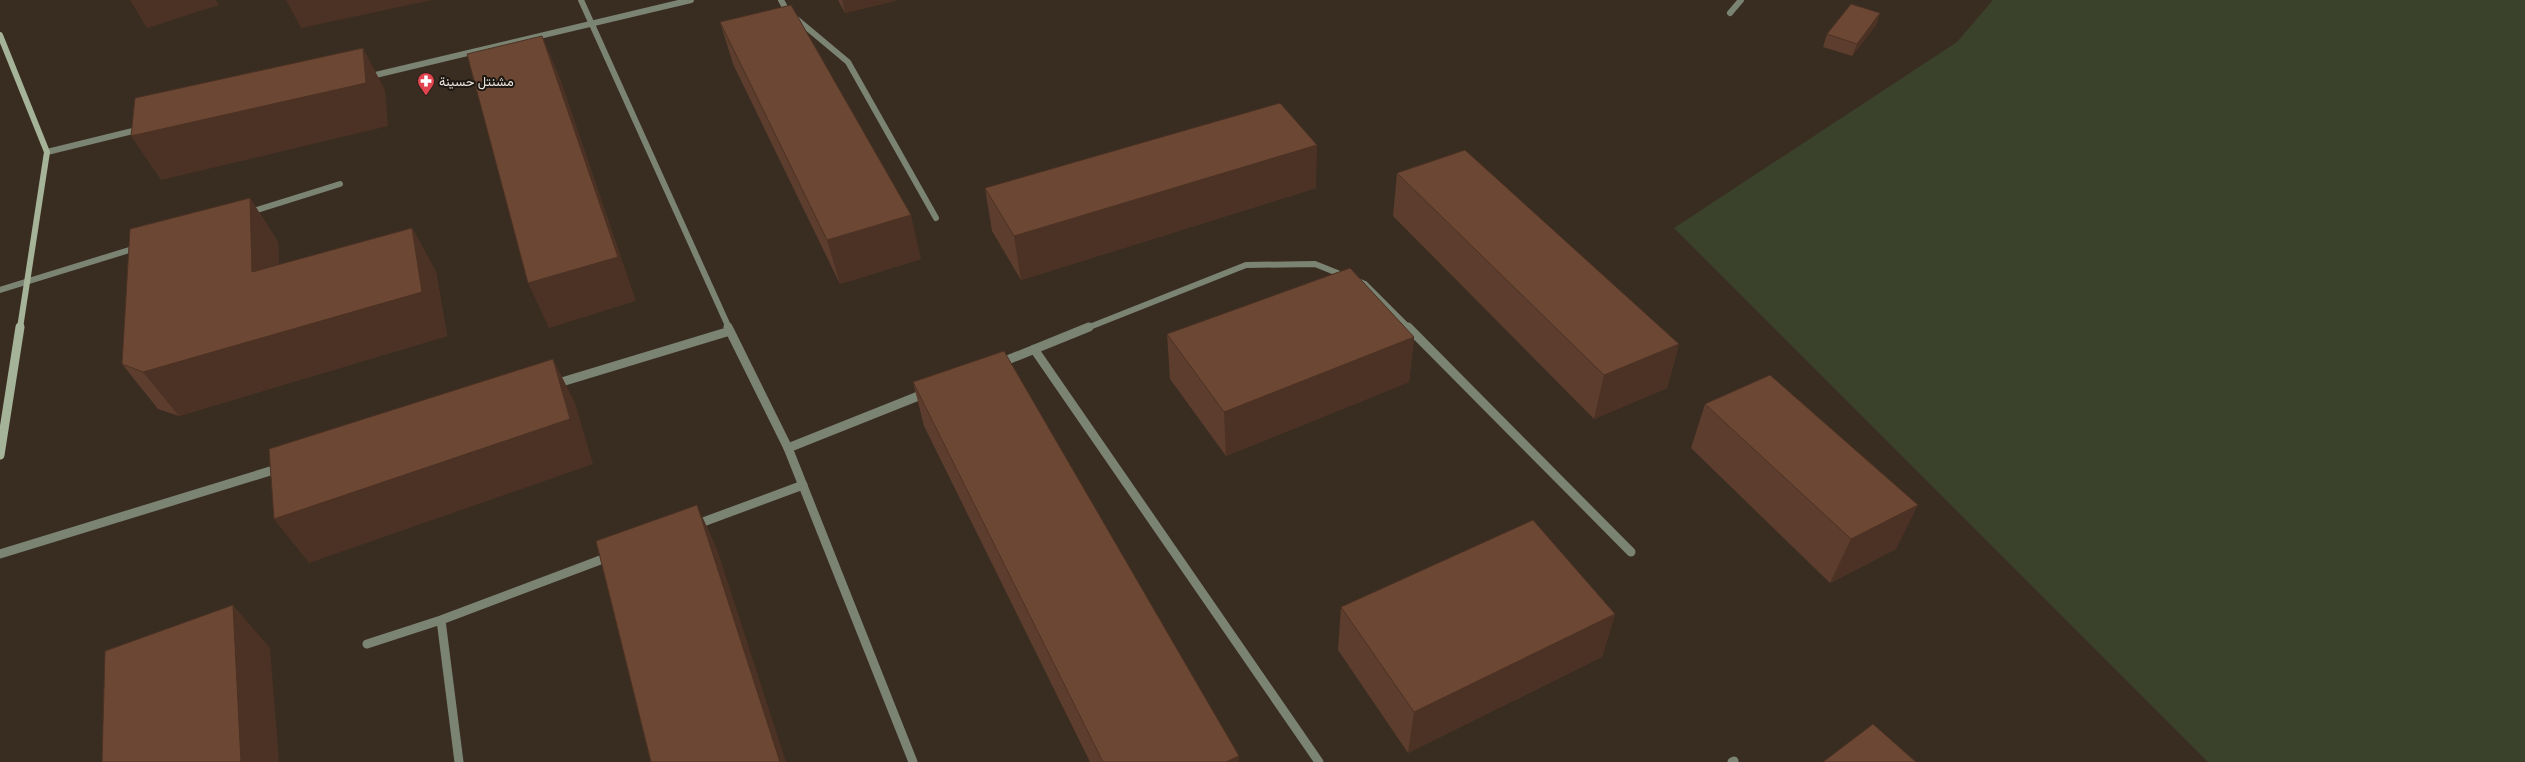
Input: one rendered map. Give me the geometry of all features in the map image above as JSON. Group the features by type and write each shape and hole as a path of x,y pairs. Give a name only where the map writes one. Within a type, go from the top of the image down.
{"main road":[{"path":"0,35 47,152 0,455"}],"street":[{"path":"581,0 730,331 788,448 913,762"},
{"path":"358,79 691,0"},
{"path":"781,0 787,11 848,62 936,218"},
{"path":"1730,13 1741,0"},
{"path":"47,152 148,128"},
{"path":"236,217 340,184"},
{"path":"0,290 146,245"},
{"path":"991,367 1246,265 1315,264 1365,284 1631,552"},
{"path":"548,387 730,331"},
{"path":"1034,349 1319,762"},
{"path":"788,448 933,390"},
{"path":"0,554 289,466"},
{"path":"685,529 803,485"},
{"path":"367,644 441,620 618,554"},
{"path":"441,620 459,762"}],"green space":[{"path":"1993,0 2525,0 2525,762 2208,762 1674,228 1957,42"}],"building":[{"path":"1851,4 1880,13 1857,44 1827,34"},
{"path":"791,5 911,215 827,240 720,22"},
{"path":"542,36 618,257 528,283 467,54"},
{"path":"363,48 366,83 131,136 135,98"},
{"path":"1280,103 1317,145 1014,236 985,188"},
{"path":"1465,150 1679,344 1604,375 1397,173"},
{"path":"250,198 252,272 412,228 422,292 143,372 122,364 130,229"},
{"path":"1350,268 1414,337 1224,412 1167,334"},
{"path":"1004,351 1239,756 1226,762 1103,762 913,382"},
{"path":"553,359 570,419 274,519 269,449"},
{"path":"1770,375 1918,505 1851,539 1705,404"},
{"path":"697,505 780,762 651,762 596,541"},
{"path":"1533,520 1615,614 1414,712 1341,607"},
{"path":"233,605 241,762 102,762 105,651"},
{"path":"1873,724 1916,762 1823,762"}],"place":[{"name":"مشنتل حسينة","path":"426,96"}]}
